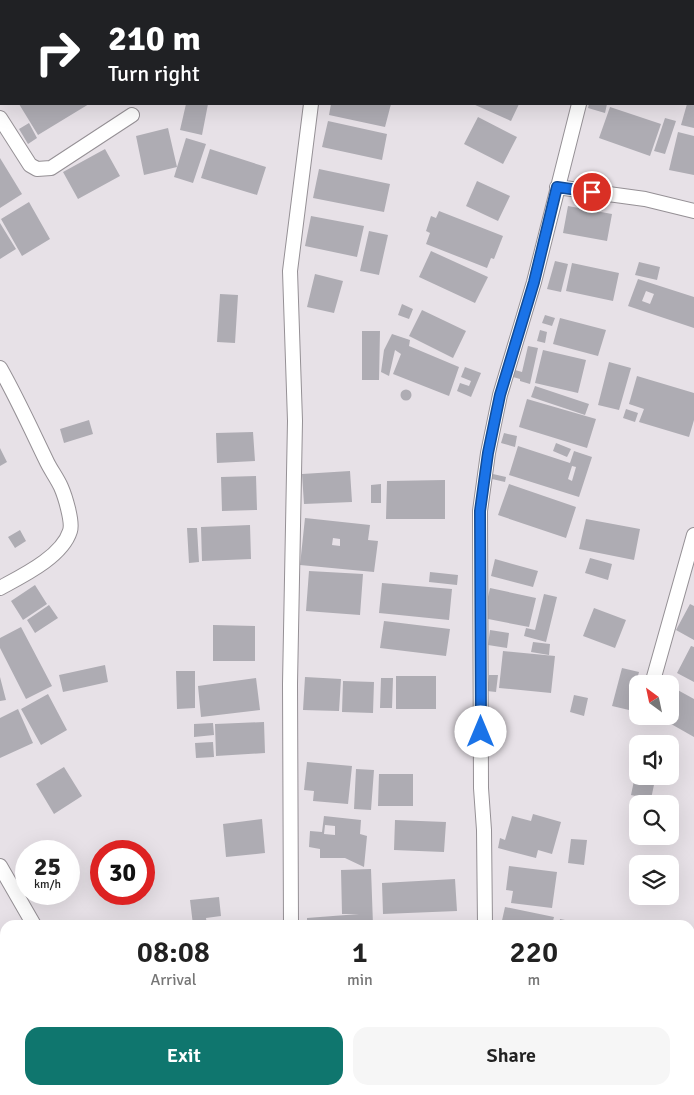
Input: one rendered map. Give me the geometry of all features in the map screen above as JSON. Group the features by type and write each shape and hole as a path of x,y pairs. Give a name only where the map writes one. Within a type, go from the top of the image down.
{"street":[{"path":"291,920 290,684 295,421 290,271 312,105"},
{"path":"485,920 484,830 481,788 480,511 488,453 500,395 534,282 579,105"},
{"path":"0,118 30,165 37,169 51,168 132,116"},
{"path":"557,187 645,199 694,210"},
{"path":"0,368 61,486 69,515 70,531 62,545 37,568 0,588"},
{"path":"655,675 694,535"},
{"path":"0,866 31,920"}],"building":[{"path":"20,105 87,105 38,135"},
{"path":"186,105 208,105 202,135 180,130"},
{"path":"331,105 391,105 385,127 329,115"},
{"path":"475,105 519,105 511,121"},
{"path":"589,105 607,105 605,113 588,108"},
{"path":"687,105 694,105 694,128 681,125"},
{"path":"610,107 661,124 650,156 599,138"},
{"path":"478,117 517,137 503,164 464,144"},
{"path":"665,118 676,121 665,154 654,151"},
{"path":"328,121 387,134 382,160 322,147"},
{"path":"29,123 37,138 28,144 19,129"},
{"path":"168,128 177,167 144,175 136,136"},
{"path":"678,132 694,136 694,175 669,170"},
{"path":"186,138 206,144 193,183 174,177"},
{"path":"105,149 120,176 78,199 63,172"},
{"path":"210,149 266,167 257,195 201,178"},
{"path":"0,158 22,194 0,208"},
{"path":"319,169 390,184 384,212 313,198"},
{"path":"477,181 510,196 498,221 466,206"},
{"path":"29,202 50,239 22,256 1,219"},
{"path":"568,206 612,214 607,241 563,233"},
{"path":"439,211 503,236 494,259 491,258 487,268 426,244 430,233 426,231 431,216 436,218"},
{"path":"311,216 364,226 357,257 305,246"},
{"path":"0,223 16,249 0,259"},
{"path":"369,231 388,235 379,275 360,271"},
{"path":"431,251 488,277 475,303 419,277"},
{"path":"555,261 568,264 561,292 547,289"},
{"path":"639,262 660,267 657,280 635,275"},
{"path":"572,263 619,273 613,301 566,291"},
{"path":"315,274 343,281 334,313 307,307"},
{"path":"638,279 694,297 694,328 628,306","holes":["646,291 654,294 650,304 642,301"]},
{"path":"220,294 238,295 235,343 217,342"},
{"path":"402,304 413,309 409,319 398,315"},
{"path":"422,310 466,331 453,358 409,336"},
{"path":"545,315 555,318 552,326 542,323"},
{"path":"560,318 606,330 598,356 553,344"},
{"path":"540,330 547,332 545,343 537,341"},
{"path":"362,331 380,331 379,380 362,380"},
{"path":"392,334 410,340 409,346 459,367 449,396 393,374 401,354 395,350 389,376 381,372 384,350"},
{"path":"528,346 538,348 530,384 513,377 515,370 522,372"},
{"path":"543,350 586,360 578,393 535,383"},
{"path":"609,362 631,368 619,410 598,405"},
{"path":"465,367 481,373 471,397 457,391 460,383 469,386 471,381 461,377"},
{"path":"637,376 694,393 694,420 689,437 639,422 644,409 629,404"},
{"path":"535,386 589,404 585,415 531,397"},
{"path":"404,390 408,390 411,395 410,399 404,400 401,397 401,393"},
{"path":"527,399 596,419 587,448 519,427"},
{"path":"626,409 638,413 635,422 623,418"},
{"path":"89,420 93,434 64,443 60,429"},
{"path":"253,432 255,461 217,463 216,433"},
{"path":"504,433 517,436 515,447 501,443"},
{"path":"556,443 571,449 567,457 553,451"},
{"path":"518,446 570,463 574,451 592,457 579,497 509,475","holes":["572,466 576,467 572,481 568,479"]},
{"path":"0,448 7,462 0,466"},
{"path":"350,471 352,502 304,504 302,474"},
{"path":"493,474 506,477 505,482 492,479"},
{"path":"256,476 257,510 222,511 221,477"},
{"path":"445,480 445,519 386,519 387,481"},
{"path":"381,484 381,503 371,503 371,485"},
{"path":"509,484 576,507 566,538 498,515"},
{"path":"305,518 370,525 368,540 378,541 374,572 300,565","holes":["333,538 340,539 340,546 332,545"]},
{"path":"586,519 640,529 634,560 579,549"},
{"path":"250,525 251,559 202,561 201,527"},
{"path":"187,528 197,528 199,562 189,563"},
{"path":"20,530 26,541 15,548 8,537"},
{"path":"590,558 612,564 608,580 585,573"},
{"path":"495,559 538,571 533,587 491,576"},
{"path":"309,571 363,574 360,615 306,611"},
{"path":"430,572 458,575 457,585 429,582"},
{"path":"382,583 452,589 449,620 379,613"},
{"path":"35,585 47,604 23,620 11,601"},
{"path":"490,588 536,598 529,627 483,618"},
{"path":"544,594 557,597 546,642 524,636 526,628 535,630"},
{"path":"690,604 694,606 694,640 676,630"},
{"path":"49,605 58,618 35,633 27,620"},
{"path":"594,608 626,620 615,648 583,636"},
{"path":"384,621 450,629 446,656 380,648"},
{"path":"213,625 255,626 255,661 213,661"},
{"path":"21,627 52,686 26,699 0,648 0,638"},
{"path":"490,630 509,633 507,648 488,645"},
{"path":"533,642 550,644 549,655 531,652"},
{"path":"691,646 694,647 694,682 677,673"},
{"path":"503,651 555,656 551,693 499,688"},
{"path":"105,665 108,682 63,692 59,675"},
{"path":"622,668 639,672 638,675 629,675 629,710 612,706"},
{"path":"176,671 195,671 195,708 177,709"},
{"path":"489,675 498,675 496,692 487,691"},
{"path":"396,676 436,676 436,709 396,709"},
{"path":"0,677 6,700 0,701"},
{"path":"305,677 341,679 339,711 303,710"},
{"path":"256,678 260,710 201,717 198,686"},
{"path":"381,678 393,678 392,708 380,708"},
{"path":"343,681 374,682 373,713 342,712"},
{"path":"679,691 694,699 694,737 673,725 679,725"},
{"path":"48,694 67,730 41,745 21,709"},
{"path":"574,695 588,698 584,716 570,712"},
{"path":"18,709 33,743 0,758 0,718"},
{"path":"264,722 265,753 216,756 215,724"},
{"path":"213,723 214,735 194,737 194,724"},
{"path":"213,742 214,757 196,758 195,743"},
{"path":"307,762 352,766 348,804 313,801 314,791 304,790"},
{"path":"64,767 82,796 54,814 36,784"},
{"path":"356,769 374,770 371,810 354,809"},
{"path":"379,774 413,774 413,806 378,806"},
{"path":"633,785 654,785 652,795 631,795"},
{"path":"533,814 561,822 552,854 538,850 536,858 498,848 500,838 505,840 512,816 531,821"},
{"path":"324,816 361,820 360,834 367,836 364,867 345,858 320,858 320,849 309,847 310,831 322,832","holes":["325,825 335,826 335,835 324,834"]},
{"path":"262,819 265,853 226,857 223,824"},
{"path":"395,820 446,822 444,852 394,850"},
{"path":"571,839 587,840 584,865 568,863"},
{"path":"509,866 557,872 552,908 511,903 513,891 506,890"},
{"path":"371,869 373,920 307,920 307,918 359,914 342,914 341,870"},
{"path":"455,879 457,911 383,914 382,883"},
{"path":"219,897 221,916 206,918 206,920 192,920 190,900"},
{"path":"505,907 554,917 553,920 502,920"}],"route":[{"path":"481,732 480,511 488,453 500,395 534,282 557,187 592,192"}]}
